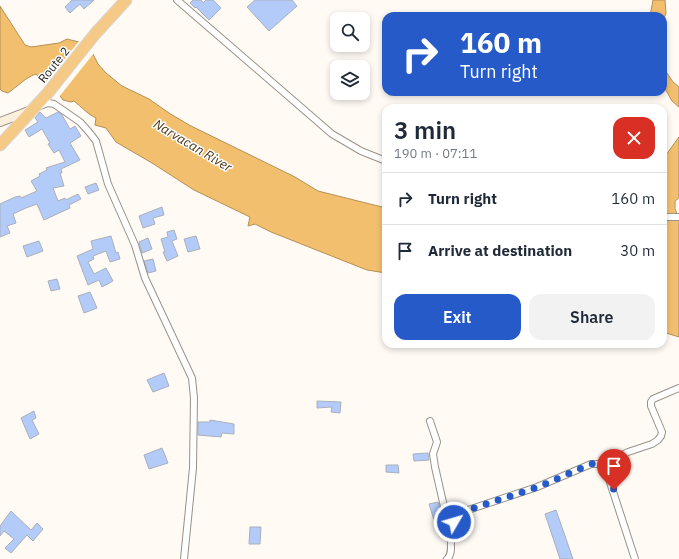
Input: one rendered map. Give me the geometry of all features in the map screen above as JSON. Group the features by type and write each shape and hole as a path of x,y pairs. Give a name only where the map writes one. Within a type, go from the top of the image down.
{"highway":[{"name":"Route 2","path":"0,145 47,94 126,0"}],"street":[{"path":"177,0 332,134 361,151 382,159"},
{"path":"0,122 42,104 54,104 80,122 96,141 108,184 135,245 145,278 192,378 194,398 193,468 184,559"},
{"path":"667,217 679,217"},
{"path":"447,559 451,554 452,526 457,517 465,511 538,487 591,464 603,464 628,452 652,444 658,440 662,432 651,406 651,402 679,388"},
{"path":"430,422 437,442 433,454 435,467 445,511 452,526"},
{"path":"603,464 614,490 635,559"}],"water":[{"path":"653,0 665,0 666,12 651,12"},
{"name":"Narvacan River","path":"0,6 25,45 31,47 59,43 67,39 79,42 93,54 98,64 106,73 122,86 149,99 189,125 295,177 318,191 382,207 382,272 367,270 271,232 255,224 248,226 250,217 194,190 116,142 106,128 95,125 96,118 74,101 71,102 63,100 51,85 35,74 8,93 0,89"},
{"path":"667,73 673,82 679,87 679,107 672,101 667,92"},
{"path":"679,137 679,198 675,201 675,209 679,218 679,337 667,333 667,154"}],"pier":[{"path":"80,40 94,53 59,97 46,82"}],"building":[{"path":"72,0 94,0 84,9 80,4 70,13 65,7"},
{"path":"193,0 201,0 203,3 206,0 213,0 221,8 209,20 190,3"},
{"path":"255,0 292,0 297,6 269,31 247,7"},
{"path":"40,112 46,118 58,112 62,115 70,129 75,126 81,136 70,143 80,160 61,169 62,173 60,173 64,186 53,188 58,201 65,198 66,200 78,194 81,199 69,205 70,208 44,220 37,204 13,214 16,223 7,226 10,233 0,237 0,204 15,197 20,196 21,198 37,191 31,181 40,176 39,174 47,170 46,168 65,162 59,150 54,153 48,144 50,143 42,129 29,137 25,130 38,122 35,118"},
{"path":"96,183 99,190 88,194 85,187"},
{"path":"162,207 164,215 153,218 155,224 143,228 139,216"},
{"path":"174,230 177,239 172,241 178,256 167,261 163,252 165,252 161,239 168,237 167,232"},
{"path":"111,236 116,253 118,252 120,259 110,262 106,251 93,256 94,259 88,262 94,274 106,268 113,281 102,287 99,280 88,285 77,256 93,249 91,241"},
{"path":"196,236 200,249 188,252 184,239"},
{"path":"148,238 152,249 142,253 139,242"},
{"path":"39,241 43,251 27,257 23,246"},
{"path":"153,259 156,271 148,273 144,261"},
{"path":"57,279 60,289 51,291 48,281"},
{"path":"90,292 97,308 84,313 78,296"},
{"path":"164,373 169,386 153,392 147,380"},
{"path":"317,401 341,402 340,413 331,412 332,407 317,408"},
{"path":"34,411 36,418 32,420 39,434 30,439 21,418"},
{"path":"210,420 234,424 234,434 222,433 221,437 198,435 198,422 210,422"},
{"path":"162,448 168,463 149,469 144,455"},
{"path":"428,453 429,460 414,461 413,454"},
{"path":"386,465 398,465 399,473 386,472"},
{"path":"438,502 443,518 434,520 429,504"},
{"path":"556,510 573,559 560,559 545,514"},
{"path":"11,511 31,530 37,523 43,529 33,541 27,535 11,553 5,548 14,539 4,531 0,536 0,526"},
{"path":"250,527 261,527 260,544 249,544"}],"route":[{"path":"454,522 457,517 465,511 538,487 591,464 603,464 614,490"}]}
